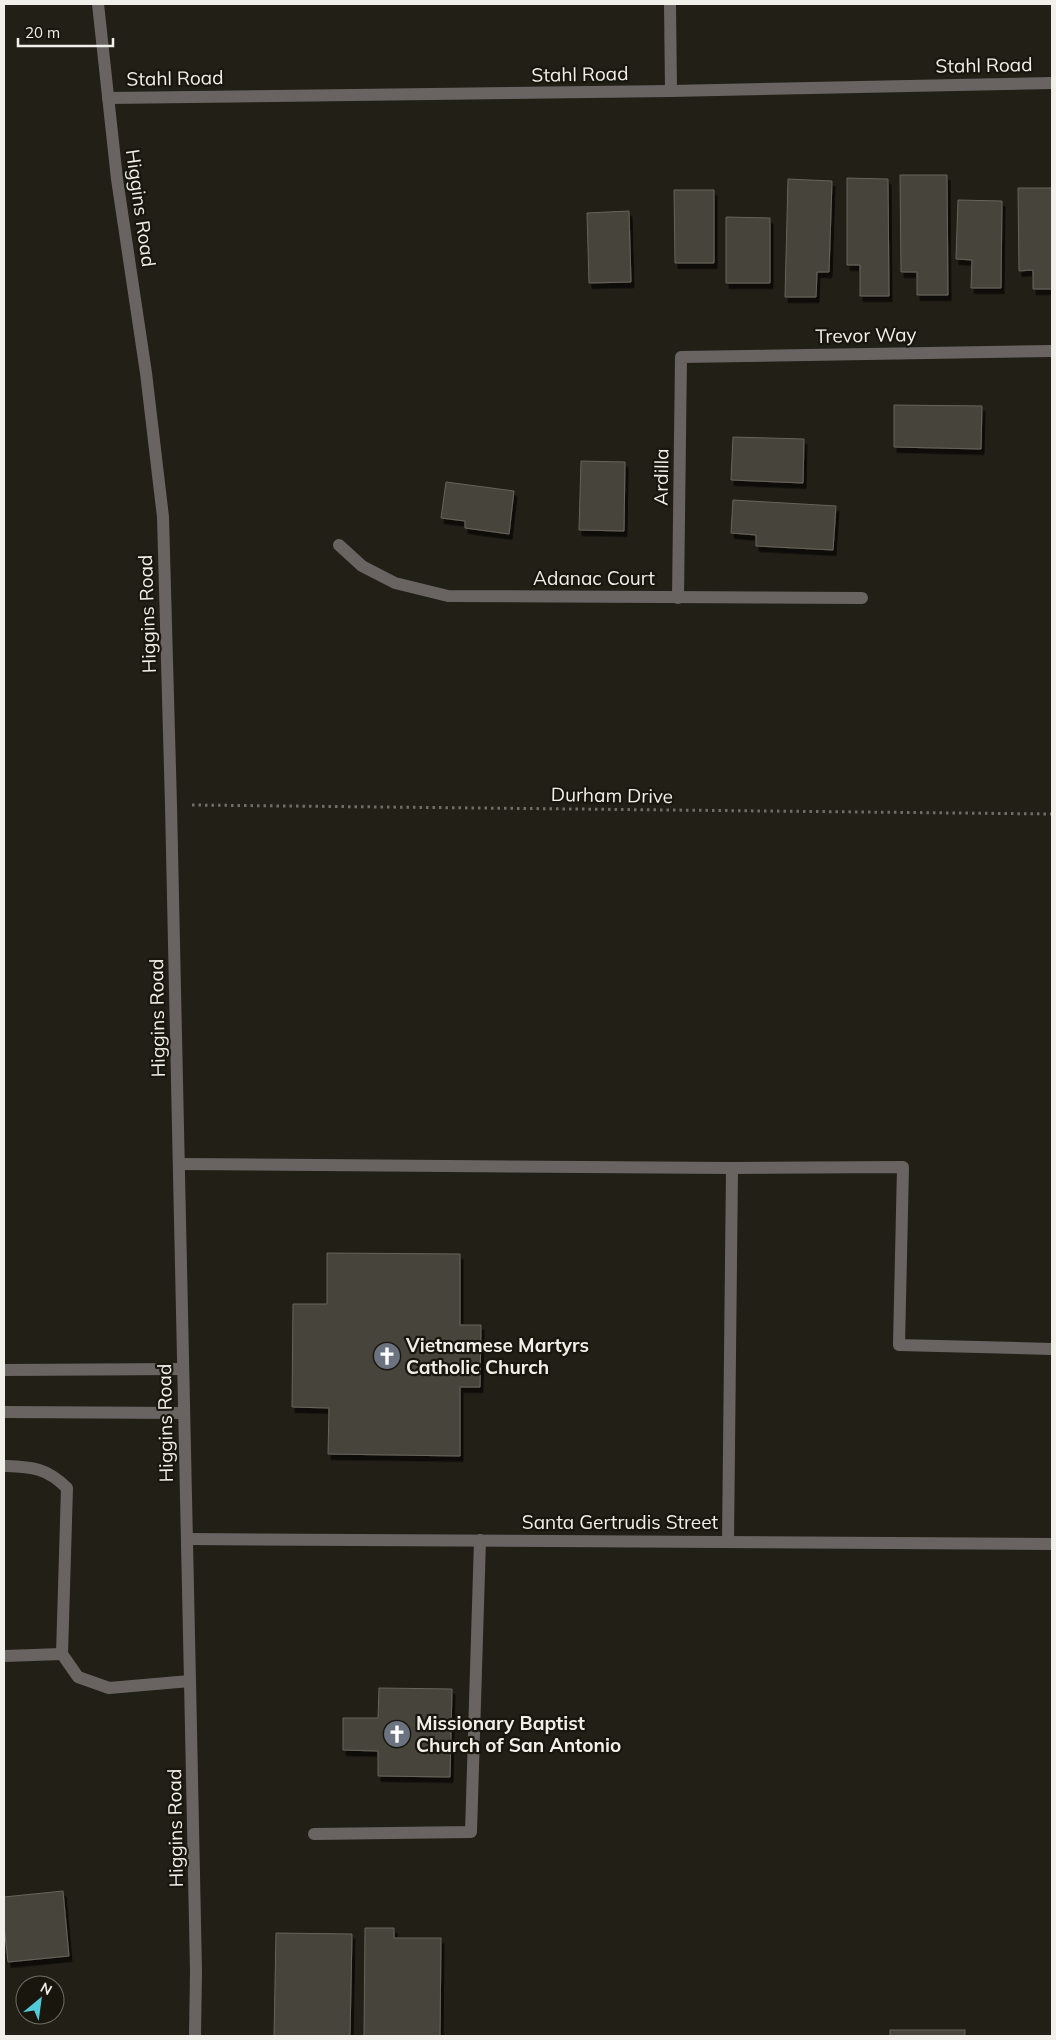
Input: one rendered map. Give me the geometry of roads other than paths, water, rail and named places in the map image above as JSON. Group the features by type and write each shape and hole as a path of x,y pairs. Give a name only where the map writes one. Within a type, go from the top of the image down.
{"street":[{"name":"Higgins Road","path":"98,4 118,179 146,373 163,517 172,804 196,1961 195,2036"},
{"path":"670,4 671,91"},
{"name":"Stahl Road","path":"108,98 671,91 1052,82"},
{"name":"Trevor Way","path":"681,357 1052,351"},
{"name":"Ardilla","path":"678,598 681,357"},
{"name":"Adanac Court","path":"339,545 362,566 395,583 448,596 862,598"},
{"path":"179,1164 732,1168 903,1166 899,1345 1052,1349"},
{"path":"728,1542 732,1168"},
{"path":"4,1370 183,1369"},
{"path":"4,1412 184,1413"},
{"path":"4,1466 39,1470 54,1476 67,1488 62,1654 78,1677 109,1688 190,1682"},
{"name":"Santa Gertrudis Street","path":"187,1539 1052,1544"},
{"path":"314,1834 471,1832 480,1540"},
{"path":"4,1656 62,1654"}],"place":[{"name":"Vietnamese Martyrs Catholic Church","path":"387,1356"},
{"name":"Missionary Baptist Church of San Antonio","path":"397,1734"}]}
